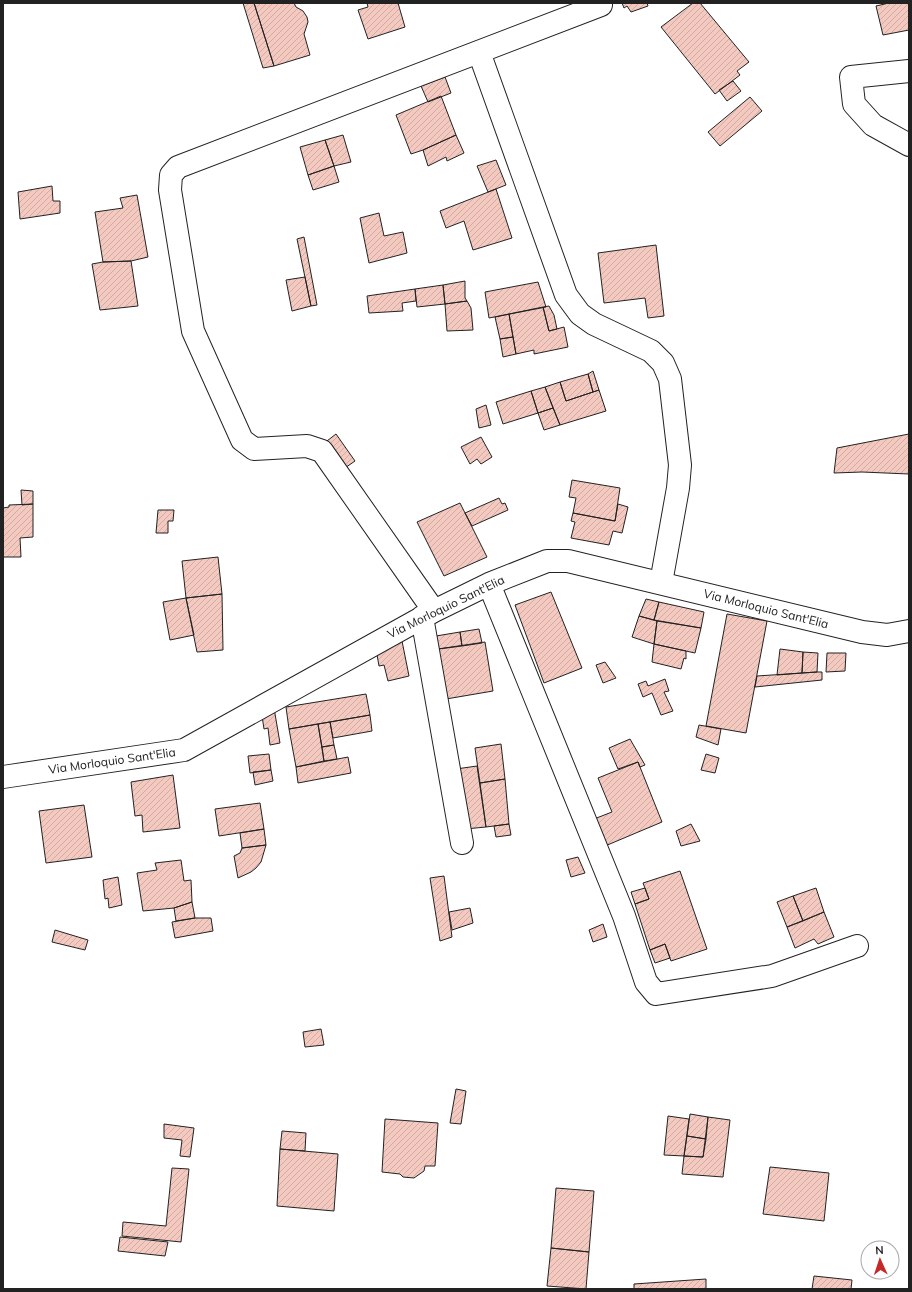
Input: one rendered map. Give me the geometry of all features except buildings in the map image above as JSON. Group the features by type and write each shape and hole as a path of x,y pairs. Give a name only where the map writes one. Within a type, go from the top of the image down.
{"street":[{"path":"462,843 428,614 322,452 307,446 254,449 242,440 193,331 170,190 171,176 178,167 601,5 600,3"},
{"path":"479,52 566,295 580,314 594,324 652,351 663,363 670,379 680,465 678,488 661,583"},
{"path":"909,71 851,77 854,104 873,125 909,145"},
{"name":"Via Morloquio Sant'Elia","path":"3,777 184,750 428,614 489,584 547,561 568,561 862,632 887,635 909,631"},
{"path":"489,584 624,916 646,982 656,994 772,976 856,946"}]}
